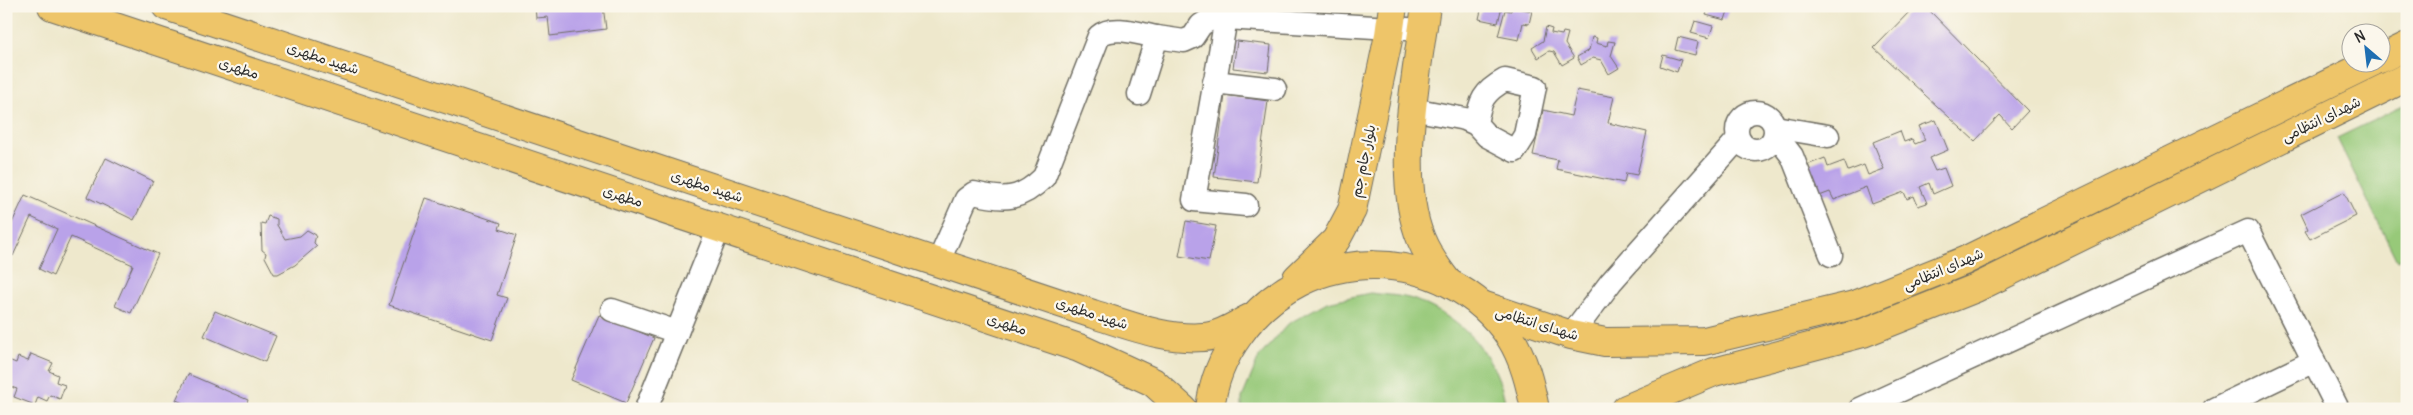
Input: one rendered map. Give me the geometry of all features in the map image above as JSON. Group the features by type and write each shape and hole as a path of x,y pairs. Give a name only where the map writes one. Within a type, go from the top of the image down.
{"main road":[{"name":"مطهری","path":"52,6 1079,348 1153,382 1183,409"},
{"name":"شهید مطهری","path":"166,6 938,263 1162,335 1204,337 1226,330 1250,318"},
{"name":"بلوار جام جم","path":"1283,291 1336,240 1352,210 1392,16"},
{"path":"1425,18 1412,109 1409,178 1412,208 1420,237 1427,253 1447,281"},
{"path":"2390,54 2407,46"},
{"name":"شهدای انتظامی","path":"1482,305 1571,335 1605,342 1704,341 1854,305 1964,262 2353,72"},
{"name":"شهدای انتظامی","path":"1626,409 1714,372 1863,333 1976,288 2407,77"},
{"path":"2050,221 2062,246"},
{"path":"1210,409 1212,393 1226,354 1250,318 1283,291 1321,272 1363,264 1406,267 1447,281 1482,305 1510,338 1529,377 1535,409"}],"lane":[{"path":"938,263 966,199 974,193 986,196 1018,196 1030,191 1044,177 1099,36 1105,30 1184,41 1193,38 1201,25 1221,12 1350,26 1392,16 1425,18"},
{"path":"1221,12 1214,82 1194,200 1246,205"},
{"path":"1139,94 1157,36"},
{"path":"1214,82 1275,89"},
{"path":"1412,109 1465,119 1476,124"},
{"path":"1775,131 1770,145 1758,150 1746,148 1738,139 1737,127 1739,121 1750,112 1763,113 1769,116 1775,131 1792,156 1831,255"},
{"path":"1775,131 1828,136"},
{"path":"1571,335 1611,282 1738,139"},
{"path":"646,409 719,228"},
{"path":"1860,409 2248,231 2338,409"},
{"path":"612,310 677,332"},
{"path":"2214,409 2314,361"}],"green space":[{"path":"2407,104 2407,256 2397,261 2337,138"},
{"path":"1370,293 1410,298 1432,308 1463,329 1476,342 1496,373 1506,409 1242,409 1242,398 1259,357 1288,324 1327,302"}],"building":[{"path":"535,6 603,6 606,29 550,36 548,17 536,18"},
{"path":"1482,6 1502,6 1498,23 1479,19"},
{"path":"1709,6 1729,8 1725,20 1706,15"},
{"path":"1915,6 1925,6 2028,111 2012,128 2000,115 1975,141 1874,48"},
{"path":"1512,7 1532,11 1529,24 1523,23 1519,40 1498,36 1505,10 1511,11"},
{"path":"1695,21 1713,26 1709,38 1691,33"},
{"path":"1546,27 1552,29 1551,33 1562,35 1563,32 1568,33 1565,44 1574,58 1562,65 1554,52 1549,51 1538,58 1532,48 1543,41"},
{"path":"1592,37 1597,38 1596,43 1607,46 1608,41 1615,42 1611,56 1619,68 1609,74 1601,60 1593,58 1581,65 1577,57 1589,50"},
{"path":"1678,37 1698,42 1695,55 1675,50"},
{"path":"1237,41 1271,45 1268,72 1233,68"},
{"path":"1663,55 1681,60 1677,72 1660,66"},
{"path":"1577,90 1614,97 1608,123 1647,132 1637,175 1626,173 1624,183 1556,169 1558,160 1533,155 1543,110 1571,116"},
{"path":"1225,95 1268,101 1257,182 1214,177"},
{"path":"1936,120 1948,150 1929,158 1935,171 1944,168 1951,186 1933,194 1929,183 1920,187 1927,203 1918,206 1914,196 1907,199 1904,192 1872,204 1866,187 1834,200 1830,192 1814,198 1802,167 1825,158 1828,167 1844,161 1848,171 1864,165 1868,175 1884,169 1873,142 1900,131 1904,142 1912,139 1915,144 1925,140 1919,126"},
{"path":"106,158 153,181 134,220 87,197"},
{"path":"2344,192 2356,216 2310,239 2305,231 2308,229 2301,214"},
{"path":"25,195 158,254 131,313 115,306 133,265 71,237 53,276 39,269 57,229 31,217 13,256 6,253 6,236"},
{"path":"426,198 501,223 499,229 517,235 497,295 507,298 492,340 389,305"},
{"path":"268,216 277,219 277,225 285,239 300,236 307,230 316,235 314,243 317,246 295,265 278,274 274,274 265,257 266,253 262,250 261,223 265,224"},
{"path":"1186,221 1216,226 1209,261 1179,256"},
{"path":"215,311 276,336 265,362 204,336"},
{"path":"599,315 654,338 626,403 571,380"},
{"path":"31,354 53,363 49,371 58,375 56,382 65,385 60,399 50,395 47,401 38,397 35,405 14,397 17,389 8,386 10,381 6,379 6,359 16,363 18,357 28,361"},
{"path":"188,374 248,400 245,409 197,409 176,400"}]}
